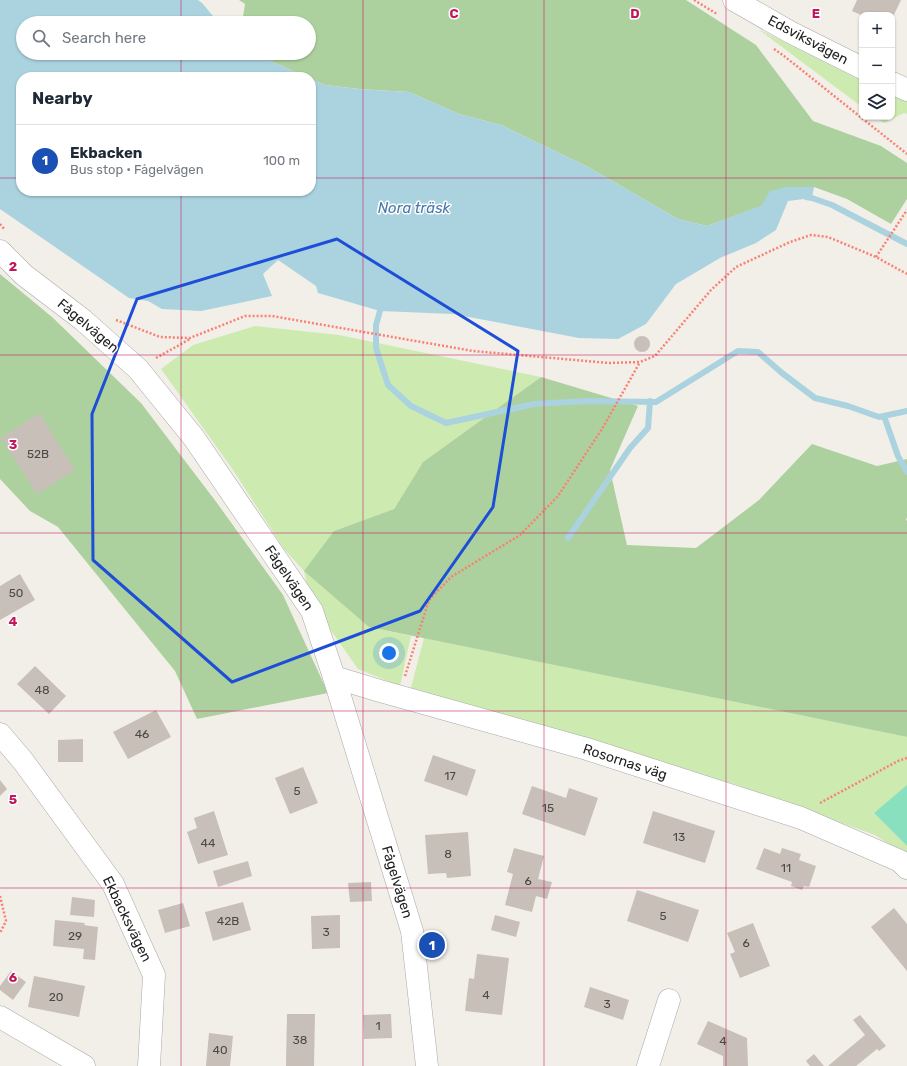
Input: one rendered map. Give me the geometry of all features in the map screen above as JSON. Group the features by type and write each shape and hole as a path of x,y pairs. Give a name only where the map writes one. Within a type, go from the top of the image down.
{"street":[{"name":"Edsviksvägen","path":"734,0 790,32 859,66"},
{"path":"894,84 907,90"},
{"name":"Fågelvägen","path":"5,243 24,275 83,320 138,369 194,438 312,612 334,677 412,931 427,1066"},
{"name":"Rosornas väg","path":"334,677 587,749 800,818 900,861 907,868"},
{"name":"Ekbacksvägen","path":"0,734 23,761 112,884 154,975 149,1066"},
{"path":"648,1066 670,1000"},
{"path":"0,1016 84,1066"}],"path":[{"path":"694,0 720,16"},
{"path":"771,48 784,56 907,154"},
{"path":"876,258 907,210"},
{"path":"0,224 5,243"},
{"path":"138,369 190,338 245,316 272,316 473,351 609,363 640,362 655,356 711,290 736,267 790,242 811,235 828,237 876,258 907,274"},
{"path":"111,315 117,320 160,337 190,338"},
{"path":"397,696 408,671 429,600 451,577 520,535 558,496 602,429 640,362"},
{"path":"800,818 820,803 898,761 907,758"},
{"path":"0,896 6,921 0,933"}],"highlighted area":[{"path":"337,239 518,351 493,507 420,611 232,682 93,560 92,414 137,299"}],"green space":[{"path":"239,0 686,0 756,45 813,121 881,146 907,163 907,199 891,224 847,199 814,187 707,226 678,219 588,167 501,125 459,114 409,92 325,85 316,81 316,72 296,72 268,60 316,60 316,16 243,16 245,4"},
{"path":"758,29 859,80 859,105"},
{"path":"895,96 907,101 907,114 904,113 895,118"},
{"path":"880,120 890,120 884,123"},
{"path":"0,274 52,317 141,403 217,503 283,595 328,693 197,719 175,671 58,527 30,511 0,479"},
{"path":"255,326 339,335 541,377 423,462 394,509 334,531 369,627 411,636 400,686 358,669 332,632 309,594 304,571 284,549 233,470 161,369 193,345"},
{"path":"541,377 638,406 610,470 627,545 696,548 759,500 812,444 877,466 907,459 907,737 369,627 304,571 334,531 394,509 423,462"},
{"path":"424,638 907,737 907,787 874,813 907,846 907,856 875,835 734,784 410,691"},
{"path":"907,785 907,846 874,813"}],"water":[{"name":"Nora träsk","path":"0,0 198,0 213,16 16,16 16,60 268,60 296,72 16,72 16,196 316,196 316,81 325,85 359,89 409,92 459,114 501,125 588,167 678,219 707,226 761,206 770,191 787,187 814,187 812,198 788,201 776,230 756,243 720,258 676,284 646,324 618,339 579,338 453,314 380,311 318,293 316,286 278,260 263,274 272,296 201,311 162,309 148,301 129,298 0,209"}],"building":[{"path":"857,0 901,0 895,13 859,12 859,14 852,11"},
{"path":"642,336 649,341 650,344 645,351 642,352 635,347 634,344 639,337"},
{"path":"39,413 75,470 37,494 1,438"},
{"path":"20,574 35,600 0,620 0,586"},
{"path":"35,666 66,696 49,714 17,684"},
{"path":"156,710 171,737 128,759 113,732"},
{"path":"83,739 83,762 58,762 58,740"},
{"path":"433,755 476,770 467,796 424,781"},
{"path":"303,767 318,803 290,814 275,778"},
{"path":"0,780 7,789 0,796"},
{"path":"532,786 566,798 569,788 598,798 585,836 522,814"},
{"path":"214,811 228,855 198,864 187,832 197,828 194,818"},
{"path":"653,811 715,831 705,863 643,843"},
{"path":"468,832 471,876 447,878 446,873 428,874 425,835"},
{"path":"514,848 544,856 538,879 552,882 547,899 536,896 532,912 505,905 513,874 507,872"},
{"path":"764,848 780,854 782,848 801,854 799,860 816,866 809,887 804,886 802,890 791,886 792,882 756,869"},
{"path":"248,861 252,876 218,887 213,871"},
{"path":"371,882 372,901 350,902 348,883"},
{"path":"637,890 699,910 688,942 627,921"},
{"path":"72,897 95,900 94,917 70,915"},
{"path":"243,902 251,930 213,941 205,912"},
{"path":"183,903 190,926 165,933 158,910"},
{"path":"894,908 907,924 907,971 871,927"},
{"path":"340,915 340,948 312,949 311,916"},
{"path":"495,915 520,922 516,937 491,930"},
{"path":"55,920 85,923 84,925 98,927 95,960 83,959 84,949 53,946"},
{"path":"753,923 770,966 740,978 730,954 735,952 727,933"},
{"path":"477,954 509,958 502,1015 465,1011 469,978 474,979"},
{"path":"11,971 26,982 13,1000 0,990 0,986"},
{"path":"34,976 85,986 79,1017 28,1007"},
{"path":"590,987 629,1000 623,1020 584,1007"},
{"path":"287,1014 315,1014 314,1066 286,1066"},
{"path":"391,1014 392,1038 364,1039 363,1015"},
{"path":"860,1015 886,1046 879,1051 877,1049 856,1066 828,1066 865,1035 853,1020"},
{"path":"708,1021 747,1038 748,1066 723,1066 723,1056 697,1044"},
{"path":"209,1033 233,1036 230,1066 206,1066"},
{"path":"814,1054 824,1066 810,1066 806,1061"}],"waterway":[{"path":"806,197 832,205 907,244"},
{"path":"380,311 376,325 376,348 388,385 411,406 446,423 534,404 586,401 656,402 738,351 758,352 782,373 815,398 848,406 879,417 907,411"},
{"path":"568,538 630,448 648,428 650,401"},
{"path":"884,416 898,456 907,472"}],"place":[{"name":"Ekbacken","path":"432,945"}]}
